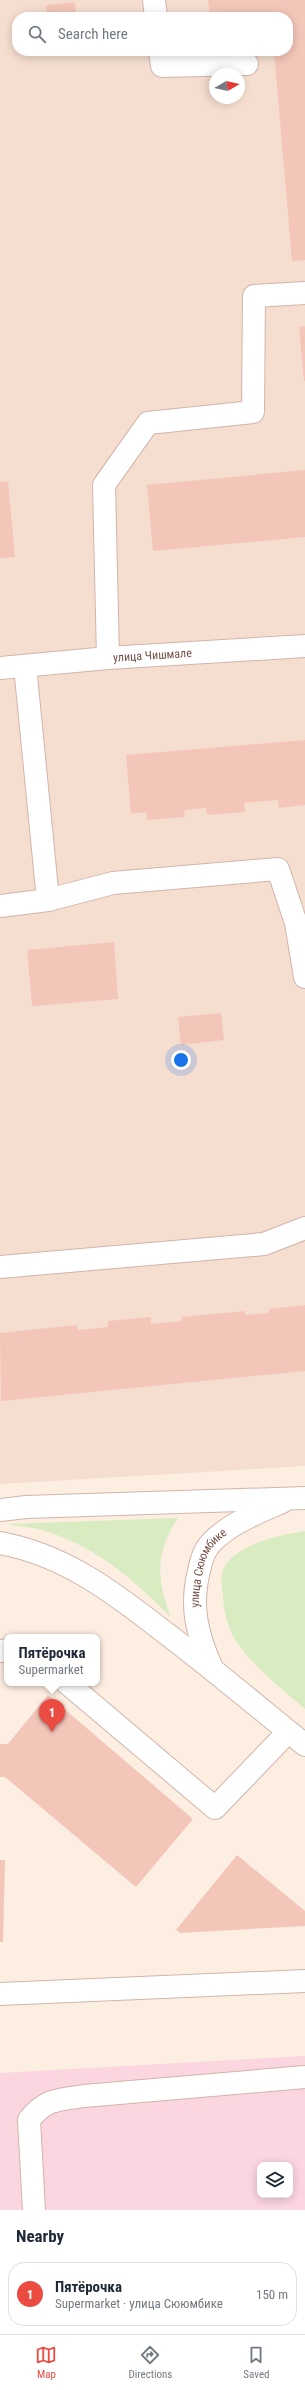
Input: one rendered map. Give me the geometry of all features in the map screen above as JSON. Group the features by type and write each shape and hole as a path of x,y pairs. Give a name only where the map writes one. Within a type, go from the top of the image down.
{"street":[{"path":"154,0 155,12"},
{"path":"161,56 162,66 247,64"},
{"path":"108,658 104,485 148,423 253,412 254,296 305,293"},
{"name":"улица Чишмале","path":"0,668 108,658 305,646"},
{"path":"25,666 48,900"},
{"path":"0,906 48,900 113,883 278,869 296,923 305,977"},
{"path":"0,1267 264,1244 305,1228"},
{"path":"0,1510 26,1507 299,1498"},
{"name":"улица Сююмбике","path":"297,1739 213,1668 199,1639 195,1619 195,1584 206,1549 213,1540 236,1524 299,1498"},
{"path":"0,1543 25,1547 66,1564 102,1585 213,1668"},
{"path":"72,1686 215,1808 297,1739"},
{"path":"0,1994 305,1981"},
{"path":"34,2210 28,2120 38,2108 49,2101 84,2096 305,2077"}],"shaded area":[{"path":"0,0 305,0 305,1466 0,1484"},
{"path":"305,2056 305,2210 0,2210 0,2073"}],"green space":[{"path":"178,1518 165,1543 160,1566 163,1590 171,1617 129,1578 84,1547 43,1530 6,1524"},
{"path":"305,1531 305,1709 259,1669 236,1641 225,1614 221,1579 222,1573 227,1564 235,1555 245,1549 270,1538"}],"building":[{"path":"208,0 305,0 305,260 292,261 274,56 293,56 293,12 209,12"},
{"path":"75,2 76,12 47,12 46,5"},
{"path":"305,326 305,381 304,381 299,327"},
{"path":"305,470 305,537 153,551 147,485"},
{"path":"8,481 15,557 0,558 0,482"},
{"path":"305,740 305,805 279,808 278,800 244,803 245,812 207,815 206,808 184,810 185,817 147,820 146,812 131,814 126,755"},
{"path":"114,942 118,999 32,1006 27,950"},
{"path":"221,1013 224,1040 181,1045 178,1017"},
{"path":"305,1305 305,1371 1,1401 0,1333 77,1325 78,1330 108,1327 108,1321 151,1317 151,1324 182,1321 182,1317 245,1311 245,1315 269,1313 269,1309"},
{"path":"48,1695 193,1819 136,1887 5,1777 0,1777 0,1744 8,1744"},
{"path":"237,1855 305,1911 305,1926 180,1933 176,1930"},
{"path":"0,1860 5,1860 3,1942 0,1942"}],"place":[{"name":"Пятёрочка","path":"52,1732"}]}
